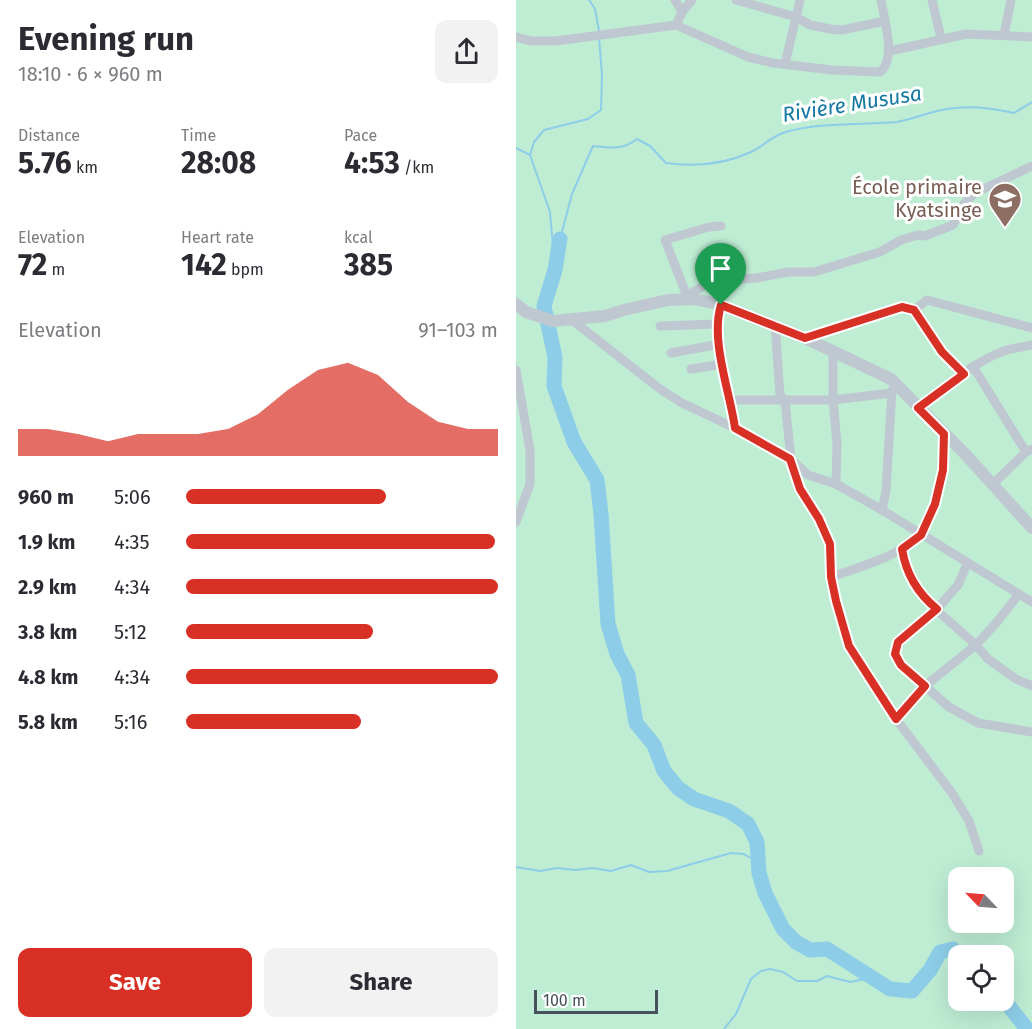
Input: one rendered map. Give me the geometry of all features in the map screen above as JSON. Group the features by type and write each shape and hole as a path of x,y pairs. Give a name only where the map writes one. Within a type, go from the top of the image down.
{"street":[{"path":"675,0 682,12"},
{"path":"676,25 682,12 692,0"},
{"path":"736,0 795,17 810,25 842,30 885,21"},
{"path":"785,64 800,0"},
{"path":"516,37 540,42 676,25 748,57 832,70 880,72 886,68 890,51 881,0"},
{"path":"932,0 942,38"},
{"path":"1004,35 1011,0"},
{"path":"890,51 942,38 978,33 1032,37"},
{"path":"685,298 710,282 756,278 788,272 820,271 880,252 901,240 935,232 953,225 964,204 975,193 1032,166"},
{"path":"685,298 665,240 709,227 722,226"},
{"path":"516,304 526,312 549,320 572,320 605,316 651,303 685,298 694,299 721,305 805,338 891,379 993,484 1032,528"},
{"path":"914,310 927,300 1032,328"},
{"path":"721,305 718,316 720,344 735,428"},
{"path":"805,338 902,307 914,310 942,352 964,374"},
{"path":"572,320 675,399 735,428 790,459 808,474 836,484 882,510 1032,602"},
{"path":"660,326 718,324"},
{"path":"775,325 780,393 785,401 790,459 800,489 819,519 830,544 831,577 849,646 896,719 952,793 969,821 979,851"},
{"path":"671,353 720,344"},
{"path":"918,408 964,374 1004,351 1032,345"},
{"path":"833,351 833,400 837,444 836,484"},
{"path":"691,369 723,364"},
{"path":"974,368 1029,451 993,484"},
{"path":"516,370 530,450 530,484 516,522"},
{"path":"882,510 886,491 891,379"},
{"path":"731,400 833,400 892,393"},
{"path":"831,577 902,549 921,535 938,494 943,470 944,434"},
{"path":"902,549 907,571 924,599 976,645 988,659 1016,679 1032,686"},
{"path":"968,564 958,585 937,609 898,642 895,654 901,665 949,707 978,723 1032,732"},
{"path":"896,719 925,686 976,645 1019,594"}],"green space":[{"path":"516,0 1032,0 1032,1029 516,1029"}],"waterway":[{"path":"589,0 595,9 599,31"},
{"path":"555,270 550,212 530,155 534,142 544,130 588,119 601,110 602,75 599,37"},
{"name":"Rivière Mususa","path":"560,239 572,194 593,146 622,147 637,139 650,146 666,163 709,164 741,156 779,135 796,129 824,125 897,122 955,108 985,108 1014,113 1032,102"},
{"path":"516,148 530,155"},
{"name":"Rivière Mususa","path":"560,239 555,270 544,306 555,357 554,386 574,442 597,480 608,624 617,654 628,675 636,723 654,745 664,771 678,788 694,799 729,811 748,824 757,842 759,873 765,893 783,929 796,942 810,950 827,949 890,989 912,991 930,970 940,952 948,950"},
{"path":"516,867 540,871 557,868 575,870 593,868 611,871 631,865 649,872 667,871 731,853 744,854 752,859 759,873"},
{"path":"724,1029 736,1014 751,979 761,971 770,969 783,972 797,981 817,981 827,976 850,982 870,978"},
{"name":"Rivière Mususa","path":"1013,1011 1027,1029"}],"place":[{"name":"École primaire Kyatsinge","path":"1005,228"}],"route":[{"path":"721,305 805,338 902,307 914,310 942,352 964,374 918,408 944,434 943,470 935,504 921,535 902,549 907,571 916,588 924,599 937,609 898,642 895,654 901,665 925,686 896,719 849,646 831,577 830,544 819,519 800,489 790,459 735,428 719,340 718,316 721,305"}]}
